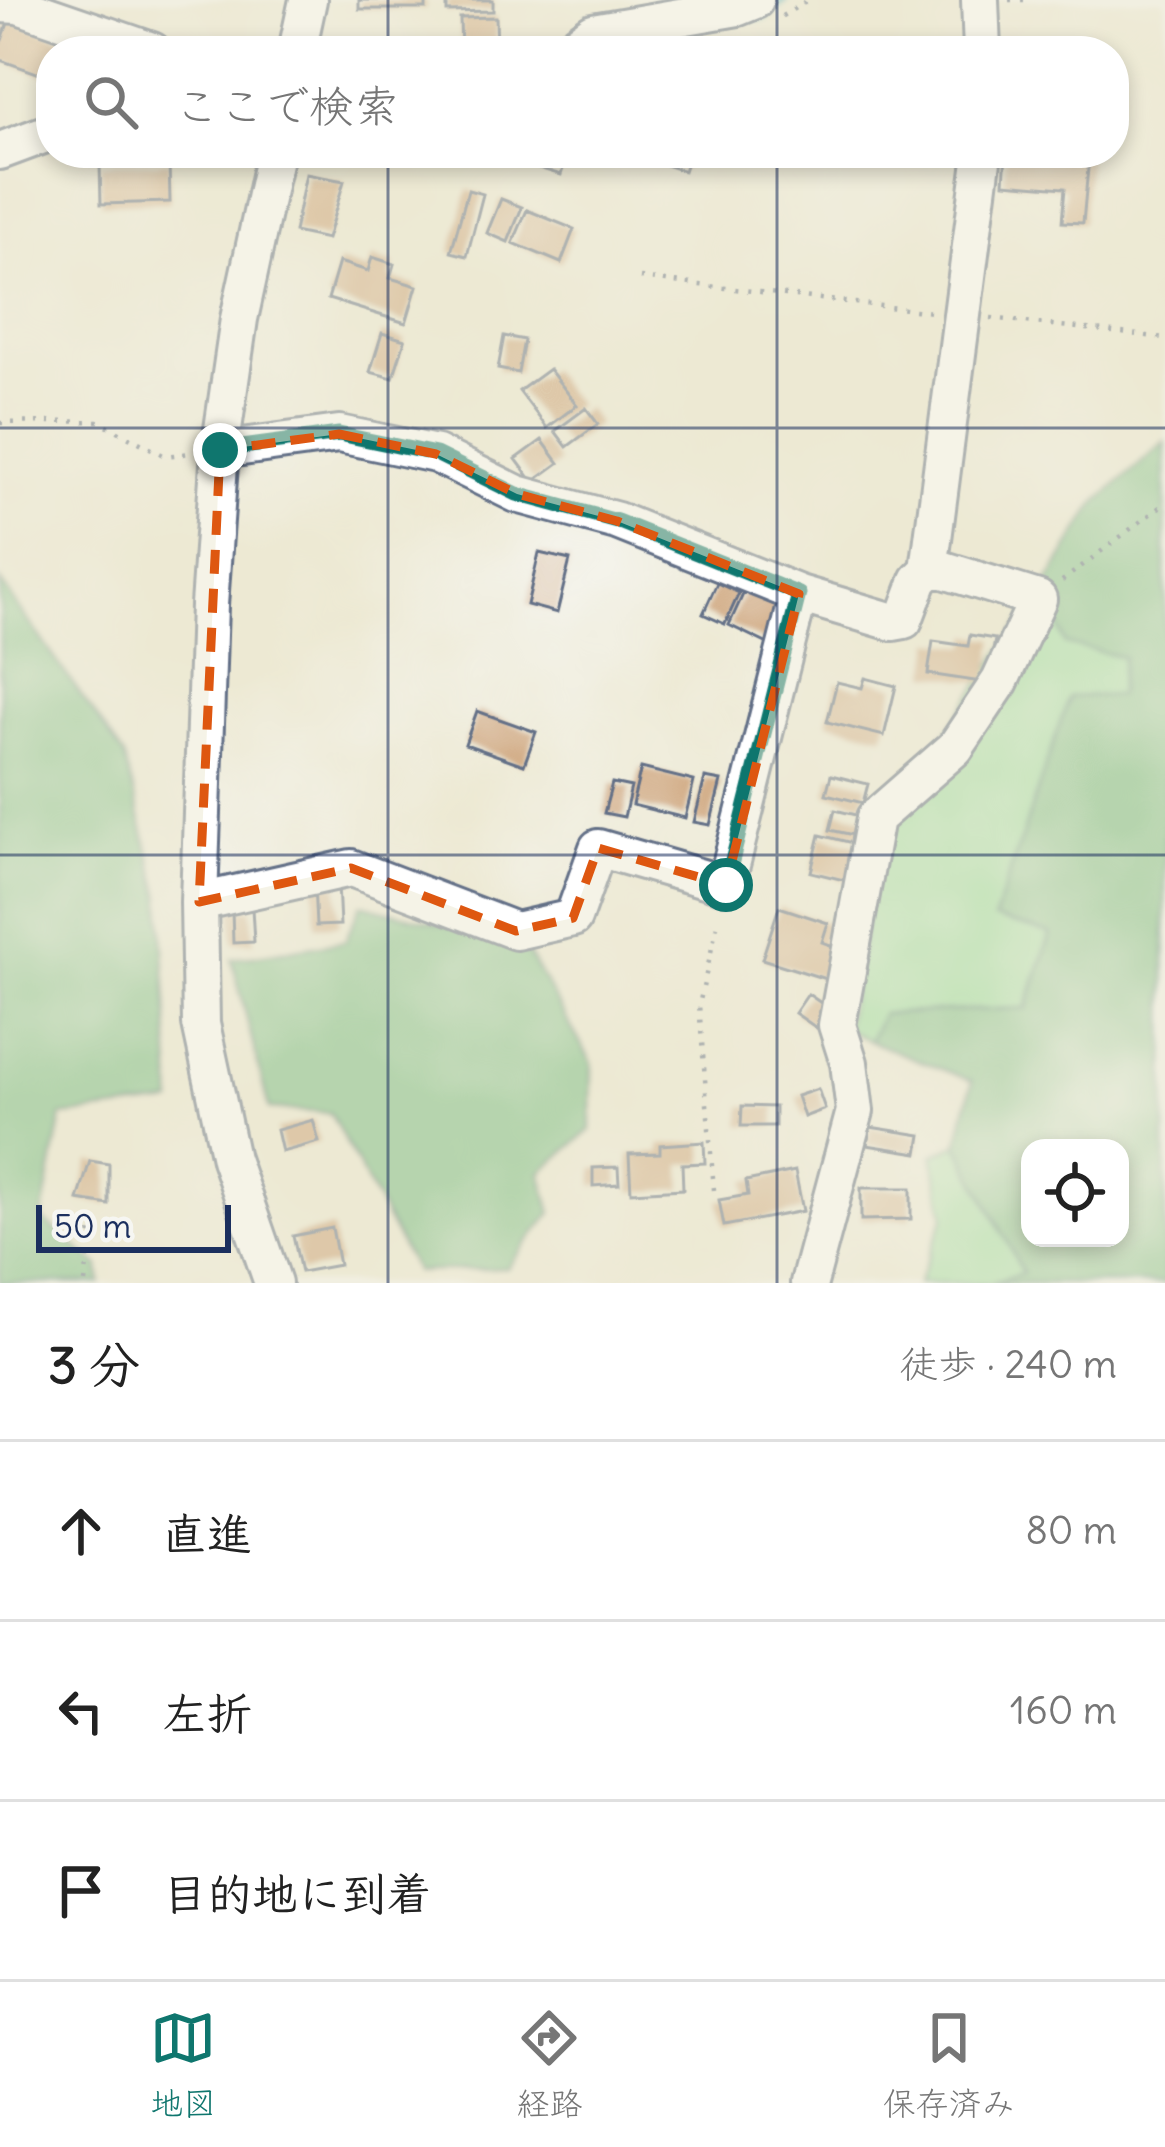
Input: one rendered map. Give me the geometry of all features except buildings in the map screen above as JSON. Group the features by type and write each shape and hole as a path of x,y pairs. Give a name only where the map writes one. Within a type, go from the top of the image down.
{"street":[{"path":"300,36 308,0"},
{"path":"588,36 755,0"},
{"path":"980,0 981,36"},
{"path":"0,4 18,4 109,36"},
{"path":"0,151 36,138"},
{"path":"272,168 239,319 220,450 209,605 199,902 201,1024 230,1159 273,1283"},
{"path":"220,450 339,434 436,454 517,494 617,521 799,594 892,622 904,620 919,580 929,570 981,168"},
{"path":"809,1283 856,1111 837,1025 875,818 955,748 1000,681 1038,599 944,570 929,570"},
{"path":"199,902 351,868 516,931 573,918 598,848 726,885 799,594"}],"path":[{"path":"640,278 1165,338"},
{"path":"0,423 99,422 165,456 220,450"},
{"path":"1038,599 1165,502"},
{"path":"714,1190 699,1005 726,885"},
{"path":"85,1283 92,1223"}],"highlighted area":[{"path":"339,434 436,454 517,494 617,521 799,594 726,885 598,848 573,918 516,931 351,868 199,902 220,450"}],"green space":[{"path":"1165,442 1165,1283 990,1283 1023,1273 958,1144 972,1081 869,1041 882,1014 1027,1008 1051,934 994,919 1069,697 1118,695 1123,657 1065,644 1046,586 1095,504"},
{"path":"0,581 124,756 161,896 173,1103 62,1116 42,1219 99,1266 101,1283 0,1283"},
{"path":"1046,586 1123,656 1118,696 995,918 1051,933 1026,1008 882,1014 869,1041 845,1028 885,823"},
{"path":"361,904 523,945 592,1063 591,1130 541,1172 552,1213 507,1268 415,1272 330,1113 269,1109 232,959 345,941"},
{"path":"958,1144 1023,1273 990,1283 918,1283 945,1216 933,1155"}],"waterway":[{"path":"756,18 784,0"}],"route":[{"path":"220,450 339,434 436,454 517,494 617,521 799,594 726,885"}]}
